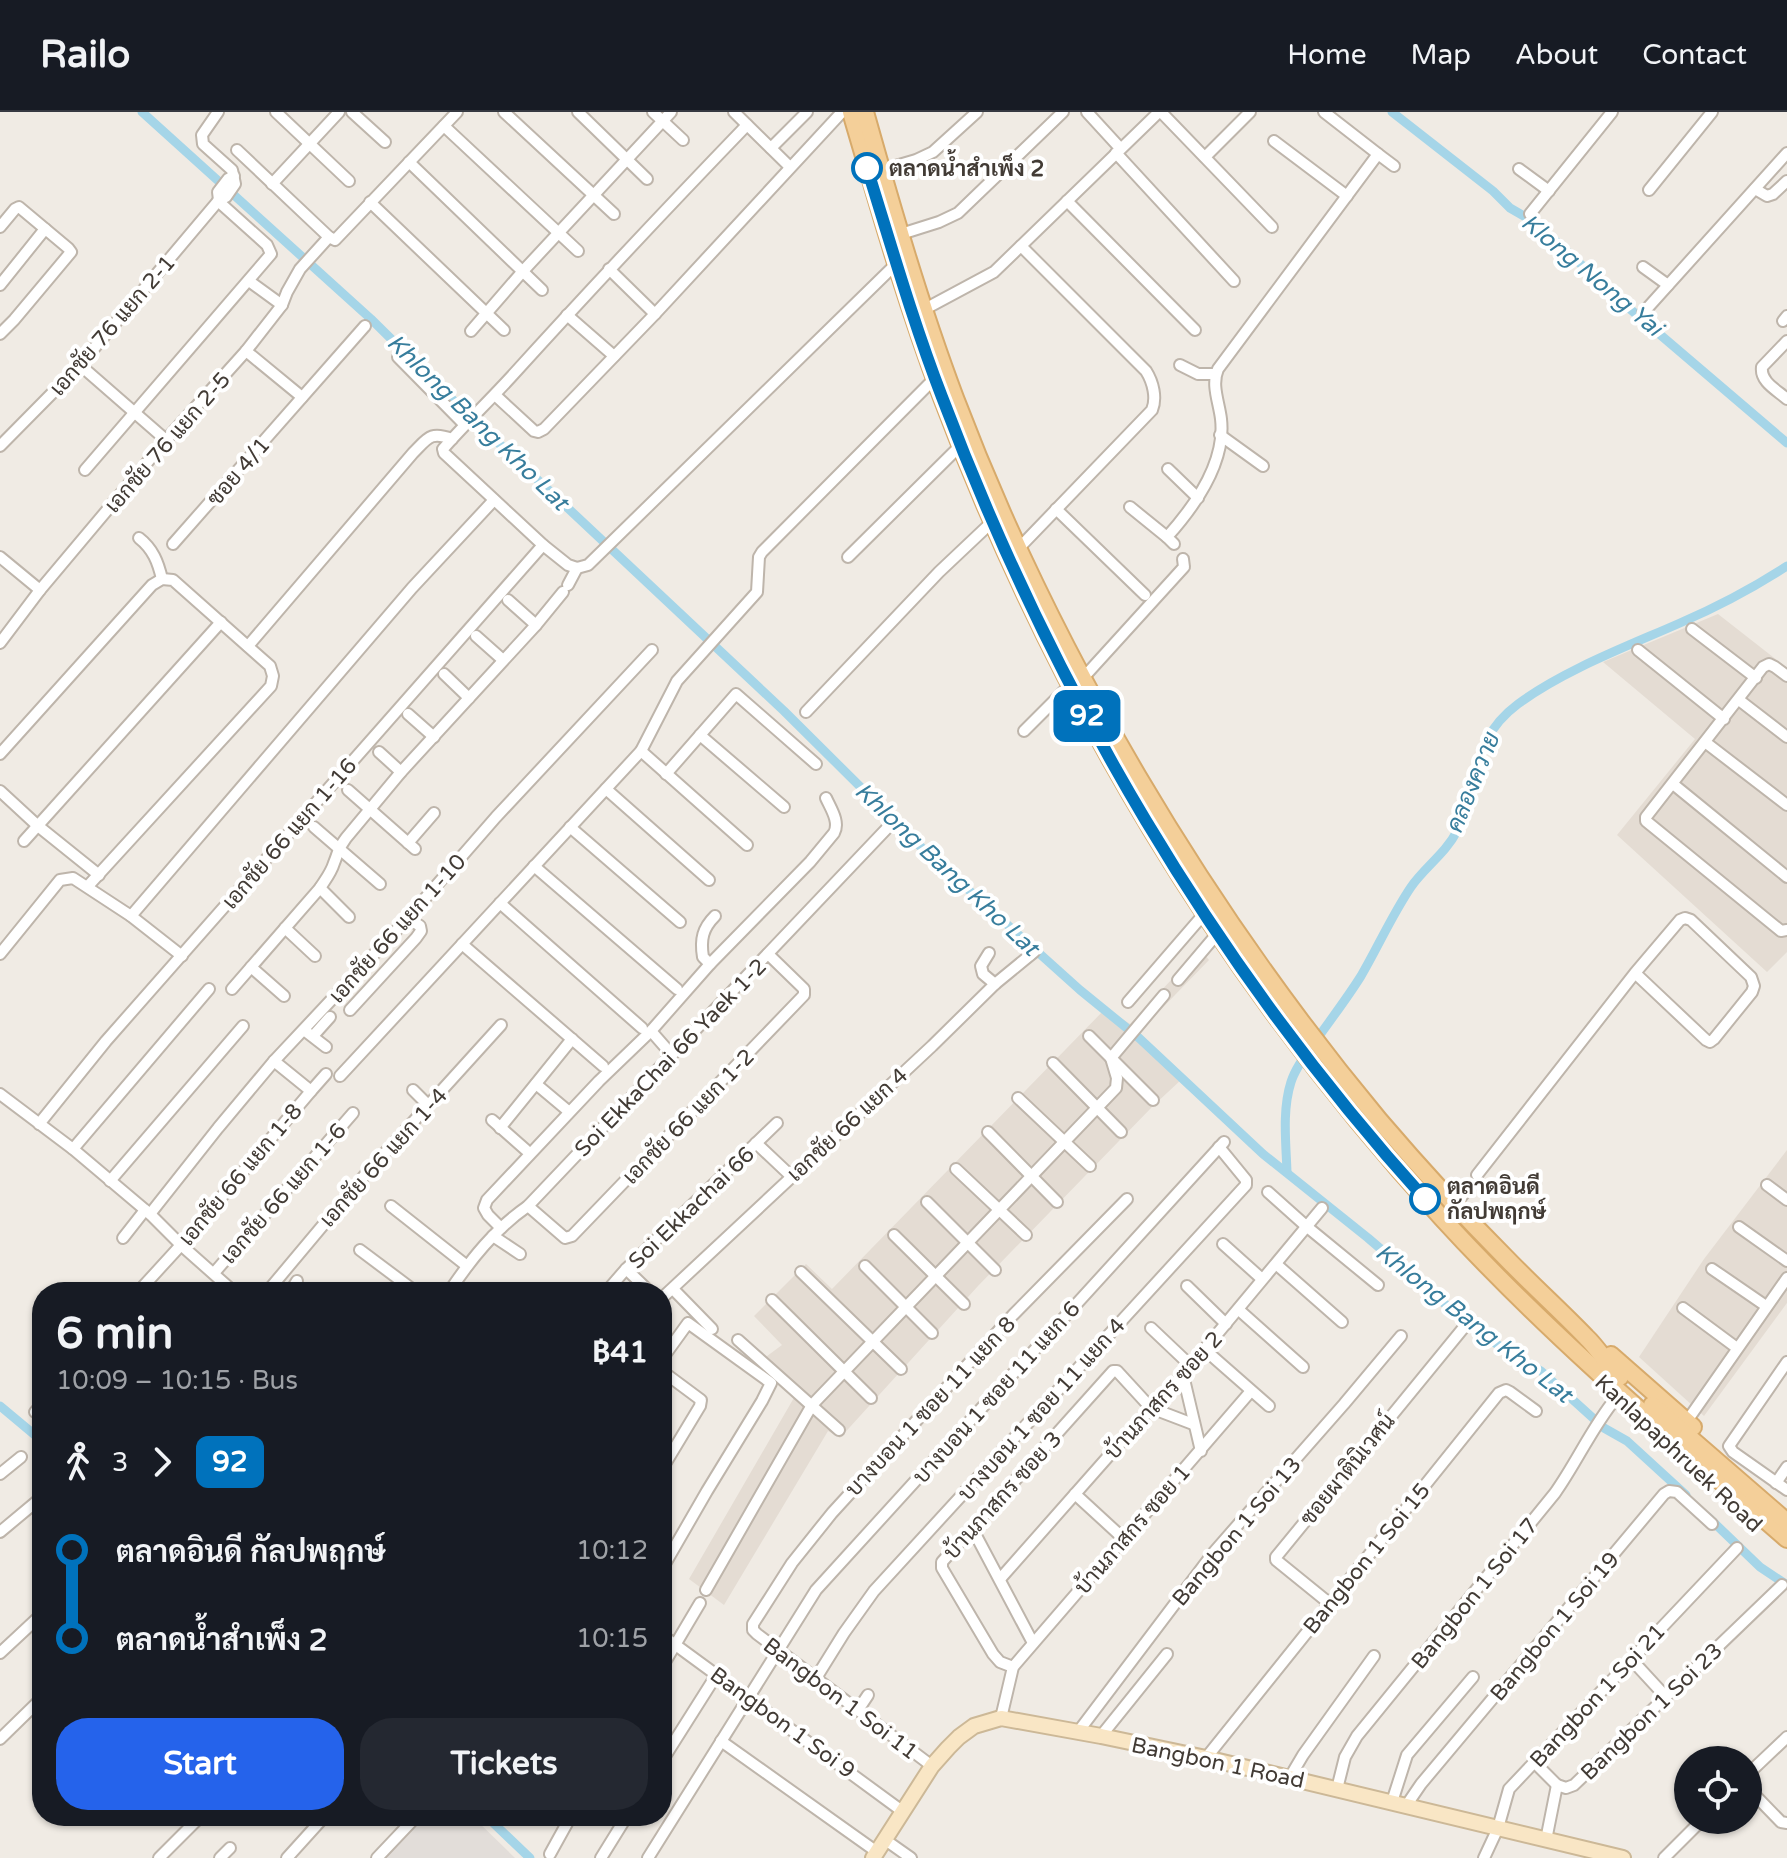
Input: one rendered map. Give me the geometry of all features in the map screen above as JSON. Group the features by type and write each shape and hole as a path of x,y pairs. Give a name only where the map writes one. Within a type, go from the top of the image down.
{"main road":[{"name":"Kanlapaphruek Road","path":"851,112 896,264 935,378 993,521 1042,630 1238,932 1327,1053 1397,1140 1455,1205 1590,1340 1608,1365 1787,1539"},
{"name":"Kanlapaphruek Road","path":"865,112 925,309 972,440 1077,681 1142,815 1217,934 1248,980 1369,1136 1444,1221 1575,1350 1718,1470 1787,1522"},
{"name":"Kanlapaphruek Road","path":"1590,1340 1626,1367 1787,1510"},
{"name":"Kanlapaphruek Road","path":"1575,1350 1611,1404 1625,1408 1787,1552"},
{"name":"Bangbon 1 Road","path":"1001,1718 1206,1758 1623,1858"},
{"path":"878,1850 932,1766 959,1737 974,1726 1001,1718"}],"street":[{"name":"เอกชัย 76 แยก 2-1","path":"0,446 80,365 232,180 230,168 203,144 202,135 218,112"},
{"path":"276,112 349,181"},
{"path":"272,184 339,112"},
{"path":"352,112 385,142"},
{"path":"457,112 370,202 504,330"},
{"path":"504,112 614,214"},
{"path":"578,112 647,179"},
{"path":"653,112 683,140"},
{"path":"471,331 671,112"},
{"path":"734,112 790,167"},
{"path":"771,148 807,112"},
{"path":"495,395 534,431 544,429 842,112"},
{"path":"882,170 933,152 977,112"},
{"path":"901,234 958,213 1063,112"},
{"path":"1087,112 1234,281"},
{"path":"925,309 989,275 1160,112 1272,227"},
{"path":"1324,112 1394,166"},
{"path":"1530,214 1612,112"},
{"path":"1649,190 1712,112"},
{"path":"1205,157 1249,113"},
{"path":"747,125 443,449 494,500 568,565 577,568 588,565 896,264"},
{"path":"444,126 578,251"},
{"path":"1274,141 1347,196"},
{"path":"237,150 329,237"},
{"path":"1643,313 1787,153"},
{"path":"1130,507 1171,540 1216,462 1222,423 1215,374 1378,154"},
{"path":"409,162 542,290"},
{"path":"1519,169 1549,191"},
{"path":"1755,189 1767,196 1787,181"},
{"path":"85,470 271,254 270,248 220,198"},
{"path":"1067,201 1195,330"},
{"name":"เอกชัย 76 แยก 2-5","path":"0,643 40,590 166,440 246,351 282,305 300,269 329,237 337,240 370,202"},
{"path":"0,227 19,207 71,252 0,334"},
{"path":"0,285 45,229"},
{"path":"1019,548 1152,410 1154,398 1152,382 1146,371 1021,246"},
{"path":"1643,267 1668,285"},
{"path":"609,269 655,314"},
{"path":"249,281 282,305"},
{"path":"567,315 614,356"},
{"name":"ซอย 4/1","path":"173,544 365,326"},
{"path":"1785,348 1762,367 1761,373 1787,399"},
{"path":"246,351 302,397"},
{"path":"398,357 465,423"},
{"path":"80,365 166,440"},
{"path":"1180,365 1198,374 1215,374"},
{"path":"340,1076 641,751 677,681 757,592 762,552 935,378"},
{"path":"248,646 413,453 429,437 440,434 452,439"},
{"path":"1220,435 1263,466"},
{"path":"848,557 961,445"},
{"path":"1168,469 1198,498"},
{"path":"131,916 412,588 494,500"},
{"path":"1056,509 1145,595"},
{"path":"806,712 939,572 993,521"},
{"path":"139,538 155,555 162,579"},
{"name":"เอกชัย 66 แยก 1-16","path":"39,1124 106,1041 543,545"},
{"path":"0,557 40,590"},
{"path":"1024,731 1077,681 1184,567 1183,559"},
{"path":"232,989 320,888 330,874 337,849 401,772 536,625 577,568"},
{"path":"0,754 152,585 162,579 173,580 270,666 273,676 271,686 88,886"},
{"path":"508,600 536,625"},
{"path":"24,841 221,622"},
{"path":"1692,629 1756,678"},
{"path":"476,636 503,660"},
{"name":"เอกชัย 66 แยก 1-10","path":"123,1238 274,1061 308,1033 496,817 652,650"},
{"path":"1638,650 1724,719"},
{"path":"1787,676 1769,664 1763,667 1646,817 1647,824 1781,931 1787,930"},
{"path":"444,674 469,698"},
{"path":"666,774 736,694 816,764"},
{"path":"1739,700 1787,737"},
{"path":"408,714 434,737"},
{"path":"700,735 784,807"},
{"path":"1705,742 1787,805"},
{"path":"641,751 747,845"},
{"path":"379,752 401,772"},
{"path":"1673,784 1787,877"},
{"path":"606,789 709,880"},
{"path":"348,790 412,846 434,813"},
{"path":"0,791 99,875"},
{"path":"520,1254 497,1232 484,1208 487,1200 646,1029 810,862 837,828 826,798"},
{"name":"Soi EkkaChai 66 Yaek 1-2","path":"456,1282 497,1232 528,1206 893,822"},
{"path":"314,827 380,884"},
{"path":"570,827 680,922"},
{"path":"534,866 677,989"},
{"path":"0,954 60,880 73,878 131,916 182,956"},
{"path":"320,888 349,917"},
{"path":"500,903 672,1055"},
{"path":"1128,1002 1204,914"},
{"path":"710,964 703,957 703,935 705,926 715,916"},
{"path":"350,1010 421,931 420,926 408,918"},
{"path":"1477,1175 1635,973 1678,922 1688,918 1691,920 1751,977 1754,986 1710,1042 1635,973"},
{"path":"285,928 315,956"},
{"path":"1178,980 1217,934"},
{"path":"462,944 603,1066"},
{"name":"เอกชัย 66 แยก 4","path":"673,1289 995,984 1034,952"},
{"path":"989,953 981,966 983,974 995,984"},
{"name":"เอกชัย 66 แยก 1-2","path":"528,1206 565,1238 572,1236 804,995 799,982 768,954"},
{"path":"251,967 284,996"},
{"path":"73,1149 209,989"},
{"path":"1111,1058 1164,995"},
{"path":"326,1047 308,1033 330,1017"},
{"name":"เอกชัย 66 แยก 1-4","path":"275,1282 501,1025"},
{"path":"110,1181 243,1026"},
{"path":"1089,1036 1153,1100"},
{"path":"500,1128 572,1039"},
{"path":"706,1590 812,1405 1116,1088 1117,1078 1111,1058"},
{"name":"เอกชัย 66 แยก 1-8","path":"147,1282 311,1091 274,1061"},
{"path":"1053,1063 1121,1132"},
{"path":"311,1091 326,1074"},
{"path":"536,1084 567,1110"},
{"path":"413,1090 428,1105"},
{"path":"0,1094 73,1149 223,1282"},
{"path":"1018,1098 1090,1166"},
{"name":"เอกชัย 66 แยก 1-6","path":"214,1273 353,1113"},
{"path":"492,1120 526,1150"},
{"name":"Soi Ekkachai 66","path":"615,1282 777,1123"},
{"path":"988,1132 1057,1202"},
{"path":"756,1143 791,1176"},
{"name":"บางบอน 1 ซอย 11 แยก 6","path":"672,1820 816,1590 1221,1144"},
{"name":"บางบอน 1 ซอย 11 แยก 4","path":"816,1678 874,1591 1246,1185 1246,1180 1221,1144"},
{"path":"956,1169 1026,1235"},
{"path":"1767,1185 1787,1200"},
{"path":"1455,1205 1469,1187"},
{"path":"1268,1192 1378,1285"},
{"name":"บางบอน 1 ซอย 11 แยก 8","path":"753,1627 792,1563 832,1513 1013,1315 1127,1199"},
{"path":"927,1202 995,1270"},
{"path":"391,1206 467,1266"},
{"name":"บ้านภาสกร ซอย 2","path":"1000,1579 1183,1375 1322,1208"},
{"path":"1739,1227 1787,1261"},
{"path":"894,1235 964,1304"},
{"path":"1223,1244 1262,1279"},
{"path":"360,1250 403,1282"},
{"path":"1276,1264 1342,1322"},
{"path":"865,1266 932,1333"},
{"path":"626,1269 640,1282"},
{"path":"1712,1269 1766,1306"},
{"path":"801,1272 901,1369"},
{"path":"1687,1421 1787,1278"},
{"path":"1187,1286 1226,1324"},
{"path":"673,1289 712,1329"},
{"path":"772,1300 871,1398"},
{"path":"1683,1308 1737,1348"},
{"path":"1239,1310 1303,1367"},
{"path":"672,1345 688,1323 771,1383 672,1552"},
{"name":"ซอยผาตินิเวศน์","path":"1329,1603 1275,1558 1465,1326"},
{"path":"1151,1328 1190,1365"},
{"name":"Bangbon 1 Soi 13","path":"1078,1732 1214,1552 1401,1336"},
{"path":"738,1340 839,1430"},
{"path":"1204,1349 1269,1406"},
{"path":"1787,1362 1729,1446 1787,1490"},
{"name":"บ้านภาสกร ซอย 3","path":"1013,1667 1000,1662 993,1654 941,1564 1113,1371 1117,1371 1151,1408"},
{"path":"1183,1375 1201,1451"},
{"path":"672,1378 701,1400 672,1452"},
{"name":"Bangbon 1 Soi 15","path":"1206,1758 1499,1393 1506,1390 1536,1411"},
{"name":"บ้านภาสกร ซอย 1","path":"1013,1667 1251,1391"},
{"name":"Bangbon 1 Soi 17","path":"1337,1789 1345,1757 1357,1736 1555,1493 1611,1404"},
{"path":"1151,1408 1193,1424"},
{"path":"0,1474 21,1457"},
{"path":"1776,1483 1787,1467"},
{"name":"Bangbon 1 Soi 19","path":"1399,1804 1431,1772 1664,1494 1673,1491 1681,1494 1712,1524"},
{"path":"1075,1494 1124,1539"},
{"path":"0,1532 32,1505"},
{"path":"972,1528 1033,1643"},
{"name":"Bangbon 1 Soi 21","path":"1484,1858 1498,1828 1509,1789 1737,1548"},
{"name":"Bangbon 1 Soi 23","path":"1546,1840 1557,1785 1566,1788 1574,1785 1782,1585"},
{"path":"672,1651 700,1603"},
{"path":"0,1653 32,1623"},
{"name":"Bangbon 1 Soi 11","path":"753,1627 757,1634 932,1766"},
{"name":"Bangbon 1 Soi 9","path":"672,1641 902,1811"},
{"path":"1101,1736 1167,1654"},
{"path":"1290,1777 1374,1656"},
{"path":"1631,1659 1666,1697"},
{"path":"1001,1718 1013,1667"},
{"path":"672,1745 717,1674"},
{"path":"1399,1804 1407,1755 1473,1677"},
{"path":"858,1710 868,1695"},
{"path":"0,1739 32,1708"},
{"path":"721,1741 878,1850 911,1858"},
{"path":"1762,1762 1785,1742"},
{"path":"1534,1762 1557,1785"},
{"path":"1762,1802 1781,1822 1787,1823"},
{"path":"159,1858 191,1826"},
{"path":"287,1858 316,1826"},
{"path":"377,1858 406,1826"},
{"path":"550,1854 562,1826"},
{"path":"601,1858 621,1826"},
{"name":"บางบอน 1 ซอย 11 แยก 6","path":"648,1858 668,1826"},
{"path":"1664,1858 1688,1834"},
{"path":"220,1858 230,1848"}],"shaded area":[{"path":"1718,614 1787,668 1787,952 1767,972 1617,835 1695,739 1603,662"},
{"path":"1200,949 1209,960 1139,1032 1183,1078 978,1286 840,1438 828,1431 724,1605 689,1579 795,1396 759,1362 782,1345 754,1316 806,1264 832,1289 1106,1008 1130,1024"},
{"path":"1787,1150 1787,1303 1704,1416 1639,1357 1704,1259"},
{"path":"416,1826 482,1826 515,1858 384,1858"}],"waterway":[{"name":"Khlong Bang Kho Lat","path":"142,112 371,319 458,405 784,711 923,849 1080,990 1139,1038 1263,1154 1480,1334 1541,1371 1604,1428 1627,1441 1686,1495"},
{"name":"Klong Nong Yai","path":"1392,112 1493,191 1510,208 1536,223 1623,303 1787,443"},
{"name":"คลองควาย","path":"1287,1172 1286,1115 1288,1093 1295,1072 1361,976 1411,887 1452,839 1471,796 1483,748 1502,718 1555,680 1721,604 1787,566"},
{"path":"0,1406 32,1433"},
{"name":"Khlong Bang Kho Lat","path":"1708,1517 1760,1567 1787,1585"},
{"path":"496,1826 530,1858"}],"bus line":[{"name":"92","path":"867,168 896,264 958,439 1037,618 1108,756 1181,878 1248,980 1369,1136 1425,1199"}],"place":[{"name":"ตลาดน้ำสำเพ็ง 2","path":"867,168"},
{"name":"ตลาดอินดี กัลปพฤกษ์","path":"1425,1199"}]}
